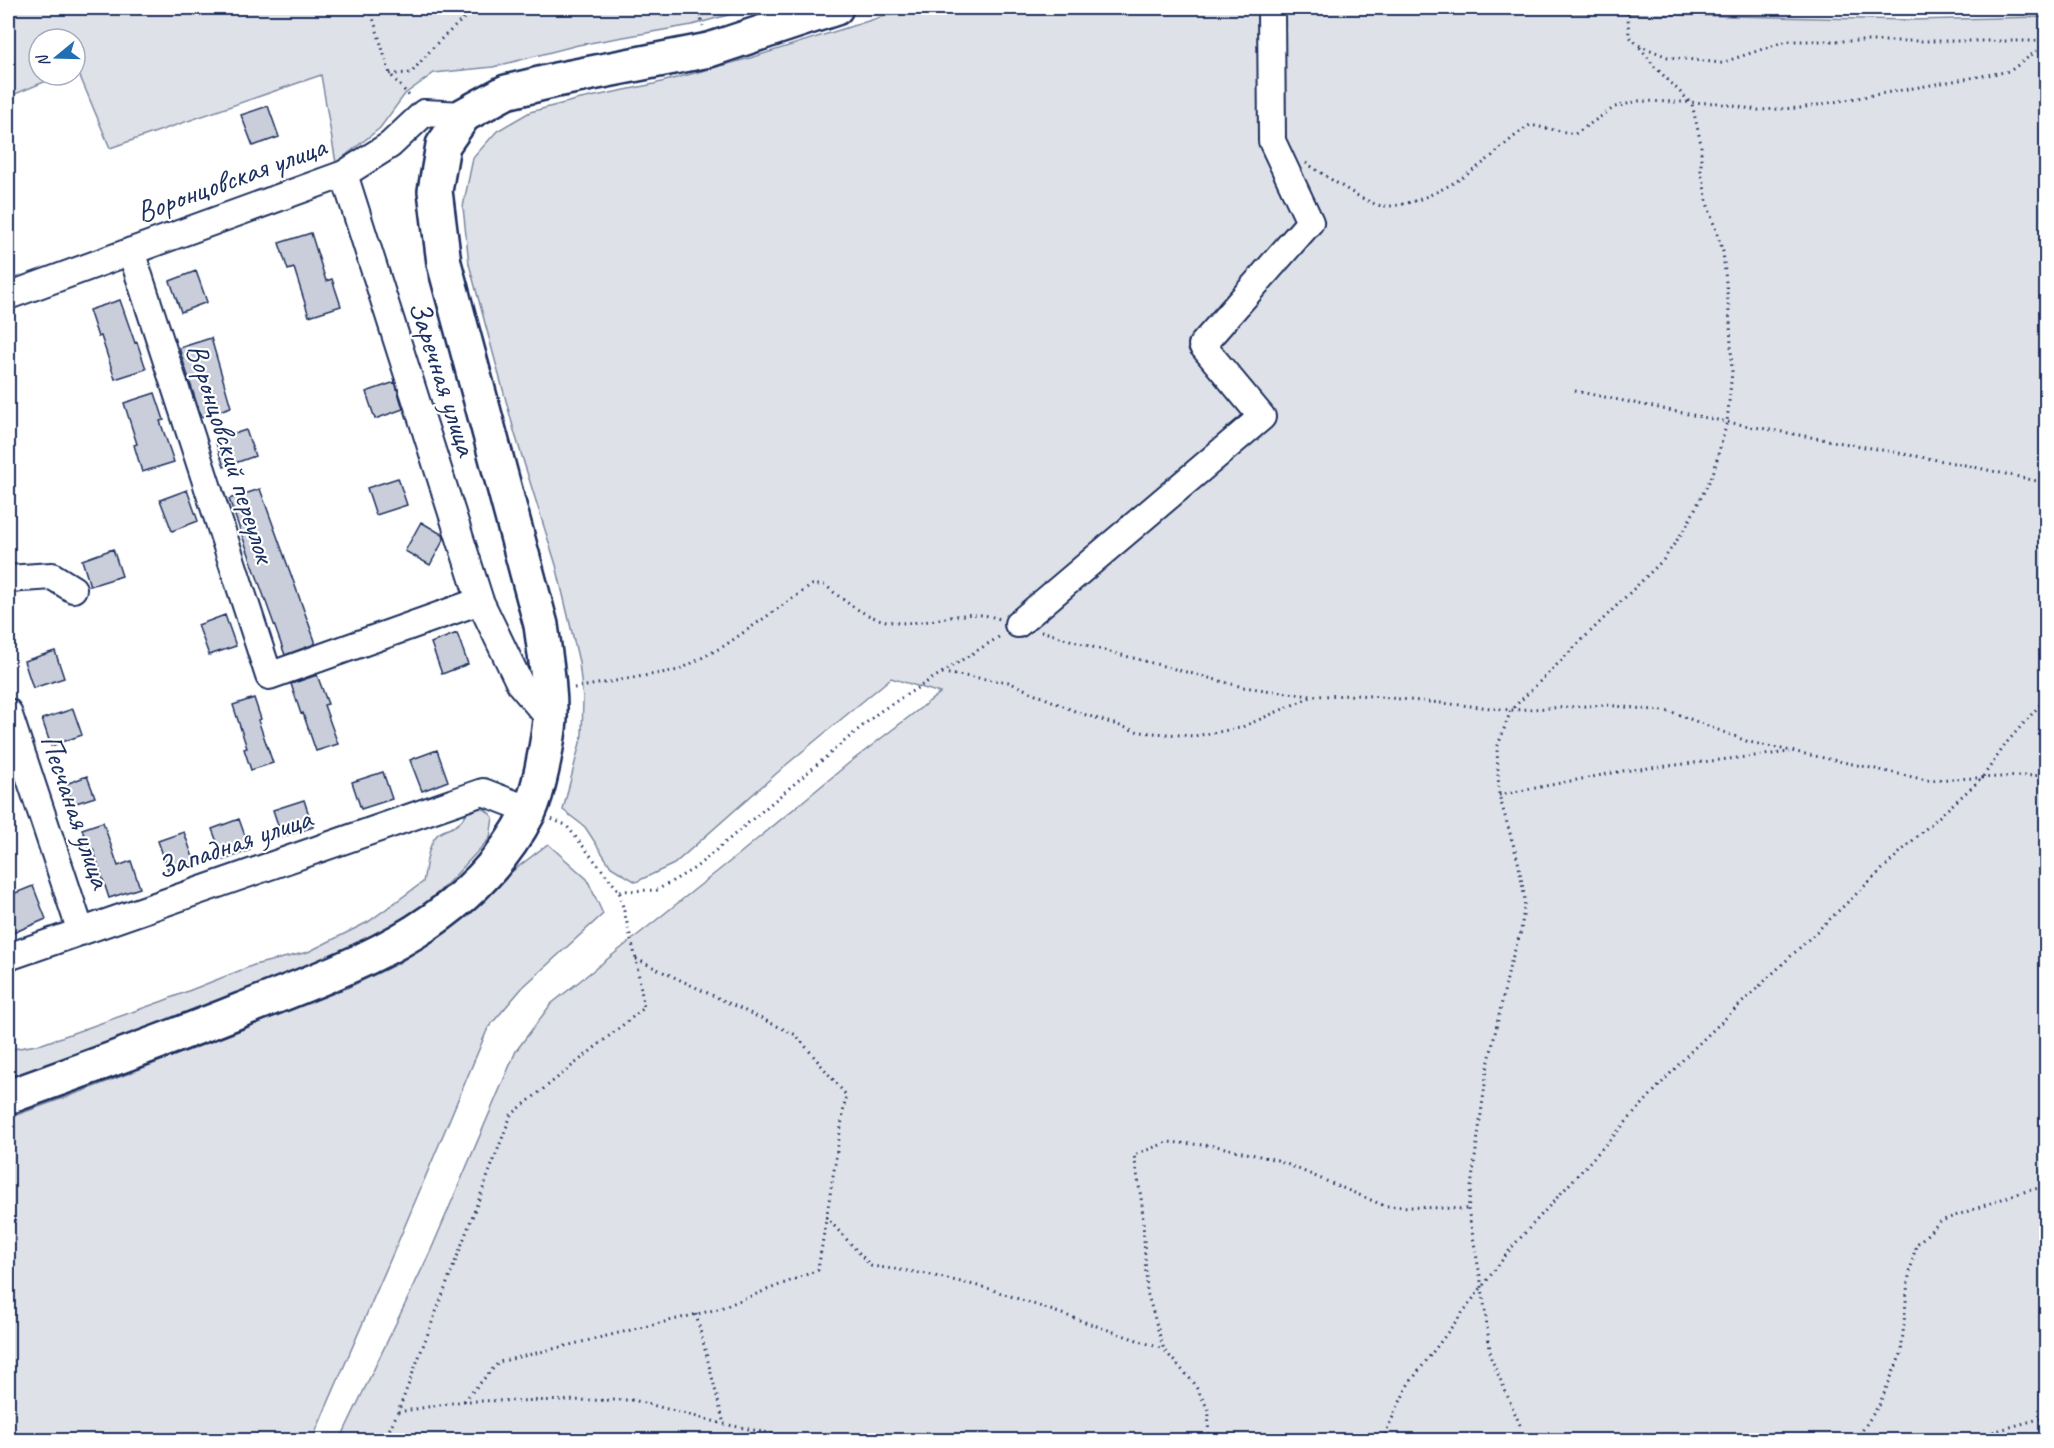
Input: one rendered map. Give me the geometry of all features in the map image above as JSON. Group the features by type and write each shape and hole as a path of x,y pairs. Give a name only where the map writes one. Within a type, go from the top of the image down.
{"main road":[{"path":"8,1097 150,1047 353,966 392,946 432,921 468,891 492,866 514,837 530,810 539,780 549,706 541,625 444,263 435,191 443,145 464,115 506,92 709,50 836,8"}],"street":[{"path":"1018,624 1262,417 1202,345 1311,222 1272,141 1271,8"},
{"path":"424,112 464,115"},
{"name":"Воронцовская улица","path":"8,296 344,174 390,145 424,112"},
{"name":"Заречная улица","path":"344,174 480,601 520,684 549,706"},
{"name":"Воронцовский переулок","path":"130,251 269,676 480,601"},
{"path":"8,579 52,576 73,589"},
{"name":"Песчаная улица","path":"8,712 81,932"},
{"name":"Западная улица","path":"8,957 483,792 530,810"}],"path":[{"path":"370,8 390,74 424,112"},
{"path":"390,74 411,73 436,44 475,8 499,8"},
{"path":"1520,1425 1491,1358 1482,1287 1468,1209 1487,1070 1510,965 1521,932 1525,900 1518,861 1499,795 1497,748 1511,710 1664,559 1686,527 1713,474 1726,422 1732,372 1723,252 1708,206 1701,171 1701,144 1692,104 1655,67 1629,36 1629,8"},
{"path":"1638,45 1668,57 1721,63 1787,41 2046,42"},
{"path":"1272,141 1346,189 1381,206 1404,203 1437,192 1487,160 1512,136 1530,125 1575,134 1615,107 1639,101 1717,103 1758,110 1800,108 2010,71 2046,42"},
{"path":"1575,392 1965,465 2046,483"},
{"path":"549,706 679,670 724,646 812,585 825,585 850,607 864,615 898,623 933,620 965,613 990,616 1099,649 1244,687 1313,696 1360,695 1511,710 1606,705 1672,712 1749,742 1927,780 2046,775"},
{"path":"619,891 657,890 695,868 879,712 1018,624"},
{"path":"942,673 1008,682 1077,712 1139,732 1195,736 1240,728 1313,696"},
{"path":"1382,1440 1408,1385 1512,1247 1690,1052 1911,842 1982,778 2008,741 2046,698"},
{"path":"1499,795 1623,771 1794,751"},
{"path":"384,1440 398,1412 511,1115 644,1008 636,959 619,891 566,825 530,810"},
{"path":"464,1401 499,1362 718,1309 818,1270 846,1095 796,1035 636,959"},
{"path":"1208,1440 1209,1412 1194,1383 1164,1350 1147,1292 1142,1204 1134,1155 1168,1142 1216,1146 1277,1160 1384,1206 1468,1209"},
{"path":"1856,1440 1880,1406 1901,1354 1908,1281 1916,1245 1941,1221 2016,1194 2046,1186"},
{"path":"826,1218 871,1266 922,1273 987,1288 1164,1350"},
{"path":"696,1314 724,1424"},
{"path":"398,1412 464,1401 633,1400 724,1424 803,1440"},
{"path":"1964,1440 2046,1417"}],"shaded area":[{"path":"8,8 753,8 692,25 578,45 493,67 434,73 405,94 380,128 336,163 321,75 110,148 85,87 87,87 87,27 27,27 27,87 32,87 8,97"},
{"path":"922,8 1368,8 1911,20 2046,17 2046,1440 340,1440 431,1250 516,1051 551,1004 849,763 940,693 891,678 786,765 674,864 636,882 611,867 585,827 563,810 582,735 583,699 579,662 556,565 515,434 469,264 463,207 473,158 497,131 530,112 654,84 750,58 881,17"},
{"path":"475,806 486,810 493,817 490,838 427,903 388,928 348,950 251,990 8,1083 8,1050 42,1044 163,1001 254,965 308,952 368,922 423,882 429,851 437,835 457,825"},
{"path":"548,844 587,879 603,914 523,987 488,1028 312,1440 8,1440 8,1118 231,1034 347,988 397,964 432,942 474,908 501,880"}],"building":[{"path":"268,106 279,137 253,146 241,115"},
{"path":"311,233 326,281 332,279 341,306 309,316 294,268 288,270 279,243"},
{"path":"196,271 207,302 181,312 170,281"},
{"path":"120,300 146,369 115,379 101,336 98,337 89,310"},
{"path":"211,338 231,407 201,417 179,348"},
{"path":"395,382 403,409 375,419 366,392"},
{"path":"155,393 164,420 160,421 174,462 142,472 134,445 137,444 124,403"},
{"path":"246,430 255,456 224,467 215,440"},
{"path":"398,478 407,505 376,515 367,488"},
{"path":"260,489 315,641 315,644 285,655 229,499"},
{"path":"187,490 198,521 172,531 160,500"},
{"path":"421,522 443,535 444,539 430,565 405,551"},
{"path":"113,549 122,576 90,586 82,560"},
{"path":"225,615 236,646 209,655 198,625"},
{"path":"457,633 468,664 442,674 431,643"},
{"path":"55,651 64,678 33,688 24,661"},
{"path":"317,675 328,704 324,705 338,744 316,751 291,684"},
{"path":"254,698 261,719 258,720 273,763 251,770 244,749 247,748 233,705"},
{"path":"73,709 82,735 51,746 42,719"},
{"path":"437,750 448,781 422,791 410,760"},
{"path":"383,772 392,799 361,809 352,782"},
{"path":"87,776 95,797 73,804 66,784"},
{"path":"304,800 313,827 282,837 273,810"},
{"path":"239,819 250,850 224,860 212,829"},
{"path":"103,822 118,866 131,861 140,888 109,898 93,849 89,850 82,829"},
{"path":"184,832 195,863 169,872 158,841"},
{"path":"33,886 46,919 8,935 8,896"}]}
